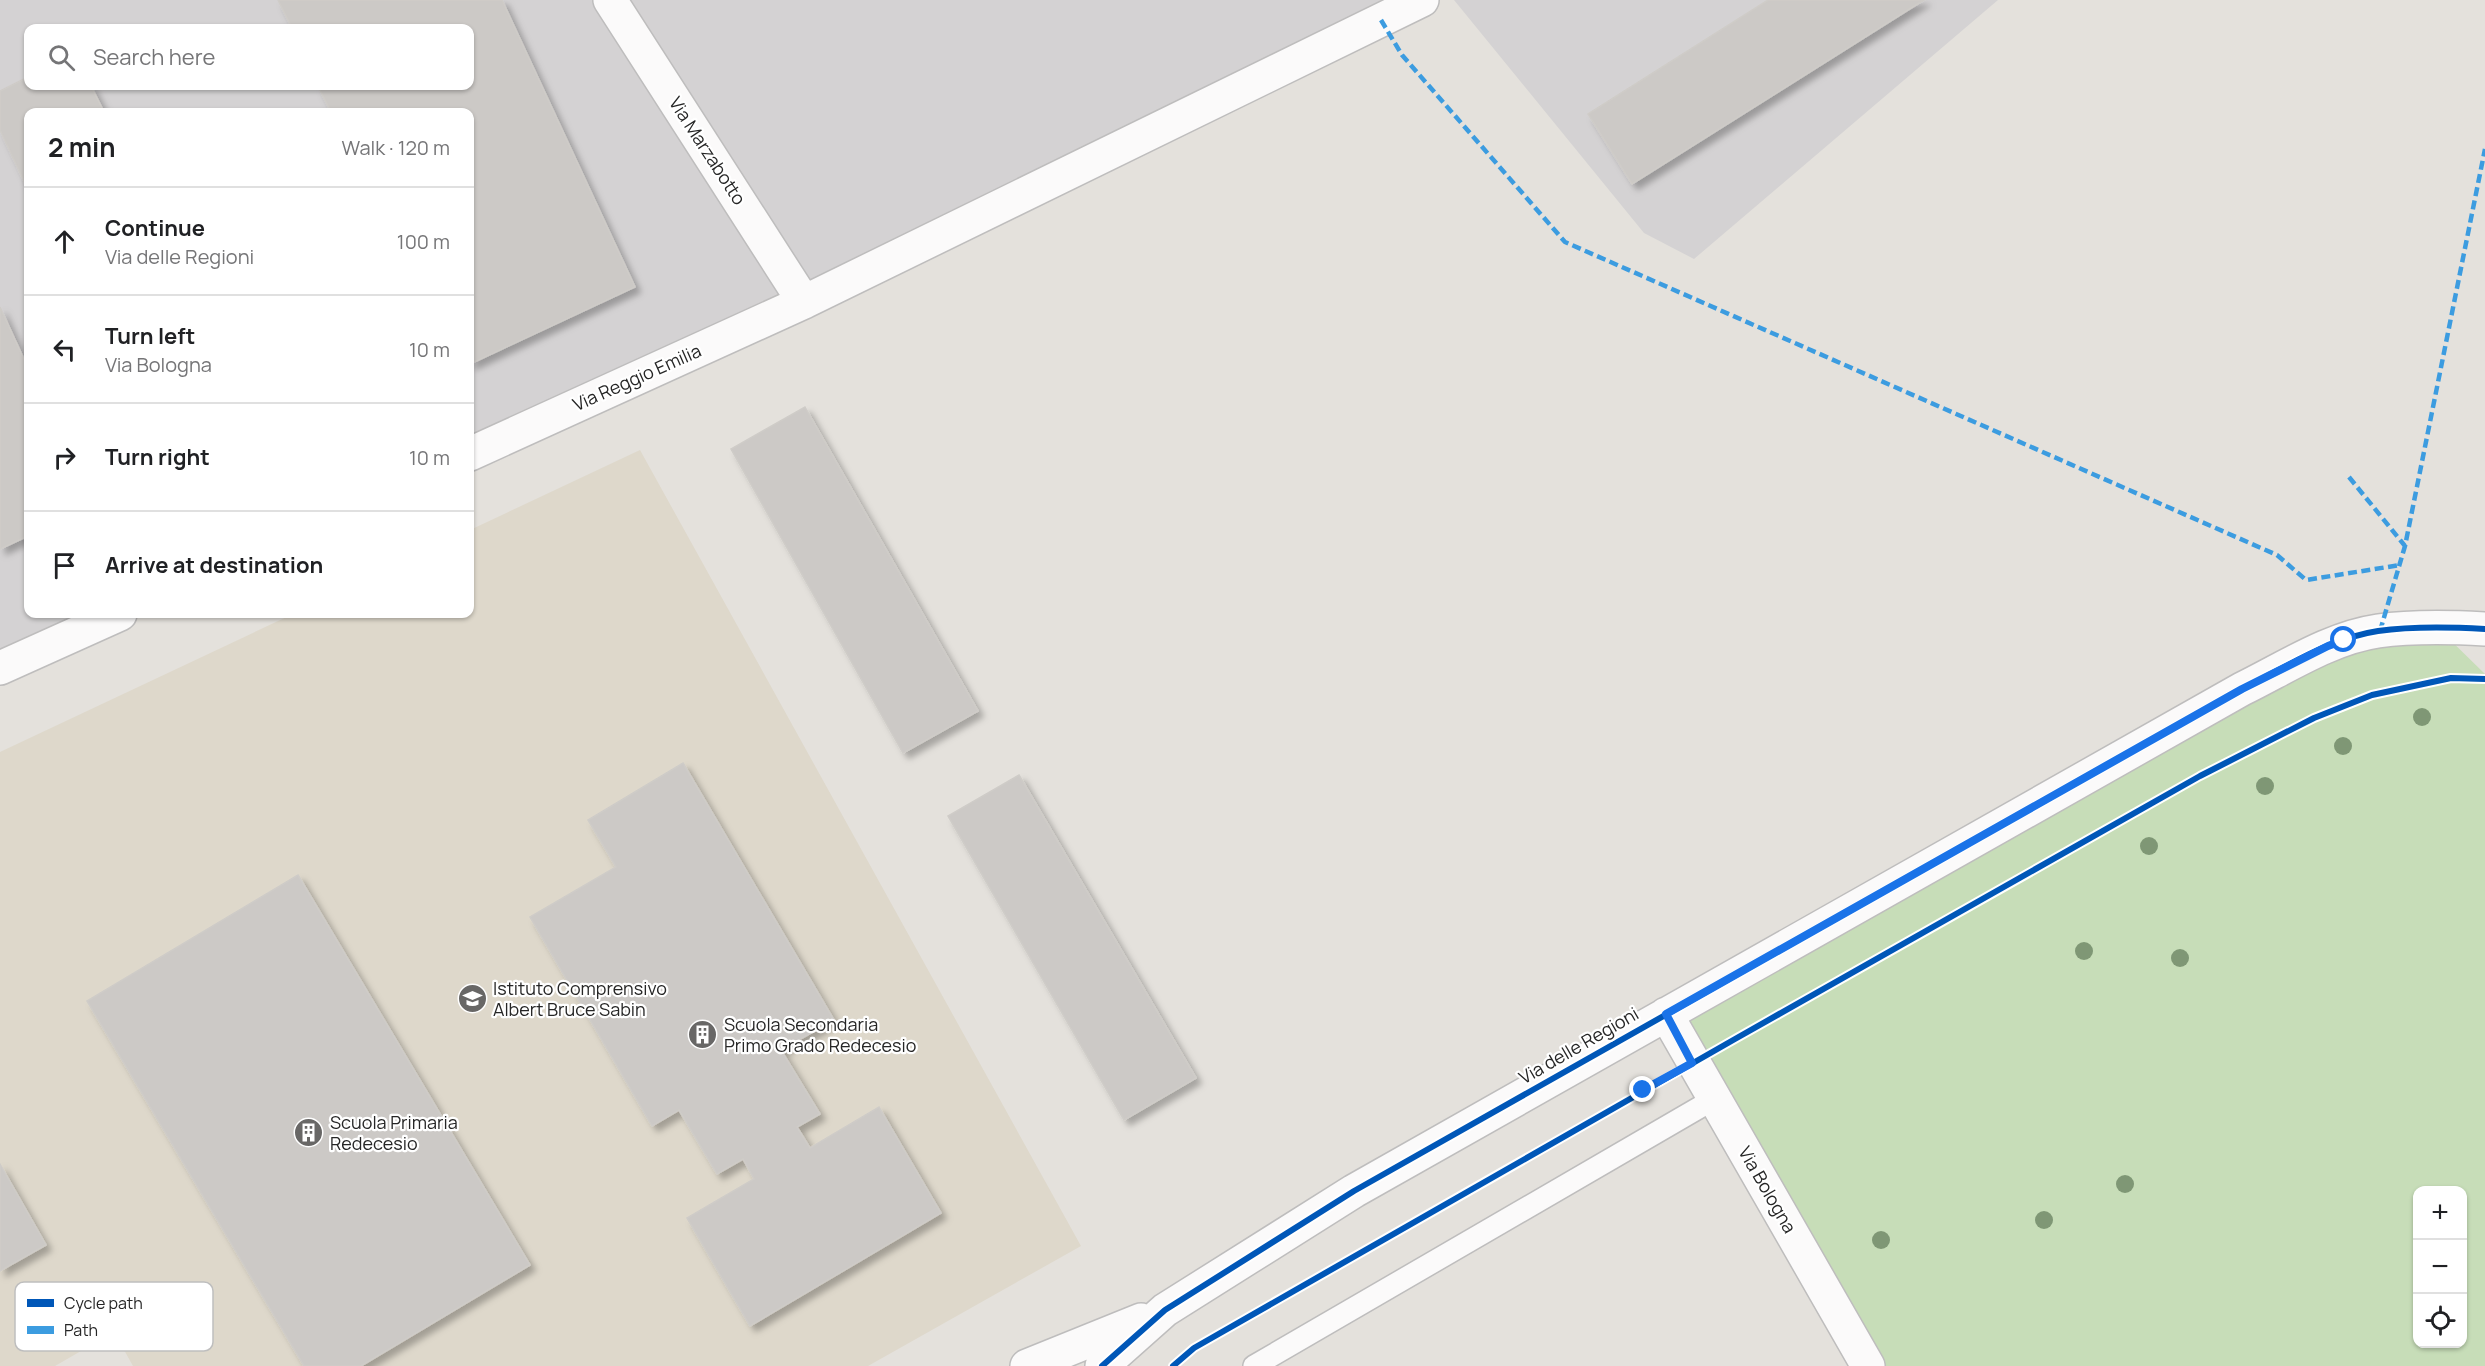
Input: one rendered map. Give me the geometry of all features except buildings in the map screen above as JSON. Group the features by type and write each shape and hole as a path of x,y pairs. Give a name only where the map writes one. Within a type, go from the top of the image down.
{"street":[{"name":"Via Marzabotto","path":"610,0 804,302"},
{"name":"Via Reggio Emilia","path":"474,452 804,302 1422,0"},
{"path":"0,668 111,618"},
{"name":"Via delle Regioni","path":"1102,1366 1165,1310 1354,1191 2172,729 2328,646 2380,631 2438,627 2485,629"},
{"name":"Via Bologna","path":"1666,1014 1692,1063 1868,1366"},
{"name":"Via delle Regioni","path":"1027,1366 1165,1310"}],"lane":[{"path":"1254,1366 1714,1099"}],"shaded area":[{"path":"0,0 1413,0 474,448 474,108 24,108 24,618 102,618 0,664"},
{"path":"1454,0 1998,0 1694,259 1644,233"},
{"name":"Istituto Comprensivo Albert Bruce Sabin","path":"640,450 1081,1246 868,1366 133,1366 125,1351 213,1351 213,1282 15,1282 15,1351 81,1351 55,1366 0,1366 0,752 285,618 474,618 474,528"}],"green space":[{"path":"2437,627 2485,674 2485,1366 1868,1366 1666,1014 2312,651"}],"marked path":[{"path":"1381,20 1402,55 1565,242 2277,555 2306,580 2400,565"},
{"path":"2380,631 2405,546 2485,149"},
{"path":"2349,477 2405,546"}],"cycle path":[{"path":"1102,1366 1165,1310 1354,1191 2242,689 2325,647 2360,635 2391,629 2445,627 2485,629"},
{"path":"1173,1366 1194,1348 2200,776 2314,718 2372,695 2451,678 2485,679"}],"place":[{"name":"Istituto Comprensivo Albert Bruce Sabin","path":"472,999"},
{"name":"Scuola Secondaria Primo Grado Redecesio","path":"703,1035"},
{"name":"Scuola Primaria Redecesio","path":"309,1133"}],"route":[{"path":"1643,1090 1692,1063 1666,1014 2242,689 2344,640"}]}
